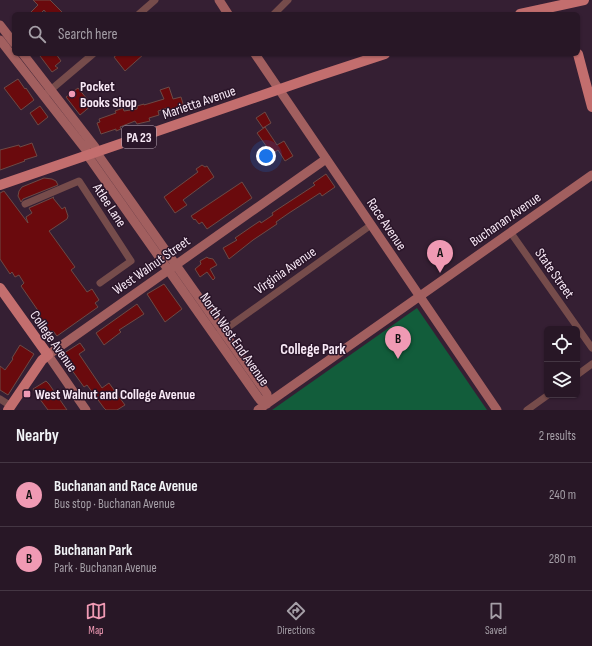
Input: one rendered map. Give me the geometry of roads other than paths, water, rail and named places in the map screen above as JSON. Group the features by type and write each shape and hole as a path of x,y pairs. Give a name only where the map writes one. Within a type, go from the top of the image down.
{"main road":[{"path":"531,12 565,6 584,0"},
{"name":"Marietta Avenue","path":"0,185 379,56"},
{"path":"579,56 592,107"},
{"name":"College Avenue","path":"0,288 48,355"},
{"name":"West Walnut Street","path":"10,408 42,360 48,355"}],"street":[{"path":"141,12 155,0"},
{"path":"219,0 227,12"},
{"path":"276,12 288,0"},
{"path":"0,24 12,39"},
{"name":"North West End Avenue","path":"0,40 12,54"},
{"name":"North West End Avenue","path":"14,56 95,147 92,153 219,334 267,394 267,404"},
{"name":"North West End Avenue","path":"24,56 47,93"},
{"path":"47,93 91,56"},
{"name":"Race Avenue","path":"256,56 498,410"},
{"name":"West Walnut Street","path":"48,355 326,159"},
{"name":"Buchanan Avenue","path":"258,410 592,175"},
{"name":"Atlee Lane","path":"25,204 79,182 131,261 100,283"},
{"name":"Virginia Avenue","path":"219,334 371,225"},
{"name":"State Street","path":"511,233 592,348"},
{"name":"College Avenue","path":"48,355 86,410"},
{"path":"580,373 592,364"},
{"path":"0,398 10,408"},
{"path":"527,410 544,398"}],"place":[{"name":"Pocket Books Shop","path":"72,94"},
{"name":"Buchanan and Race Avenue","path":"440,273"},
{"name":"Buchanan Park","path":"398,359"},
{"name":"West Walnut and College Avenue","path":"27,394"}],"district":[{"name":"College Park","path":"313,349"}]}
